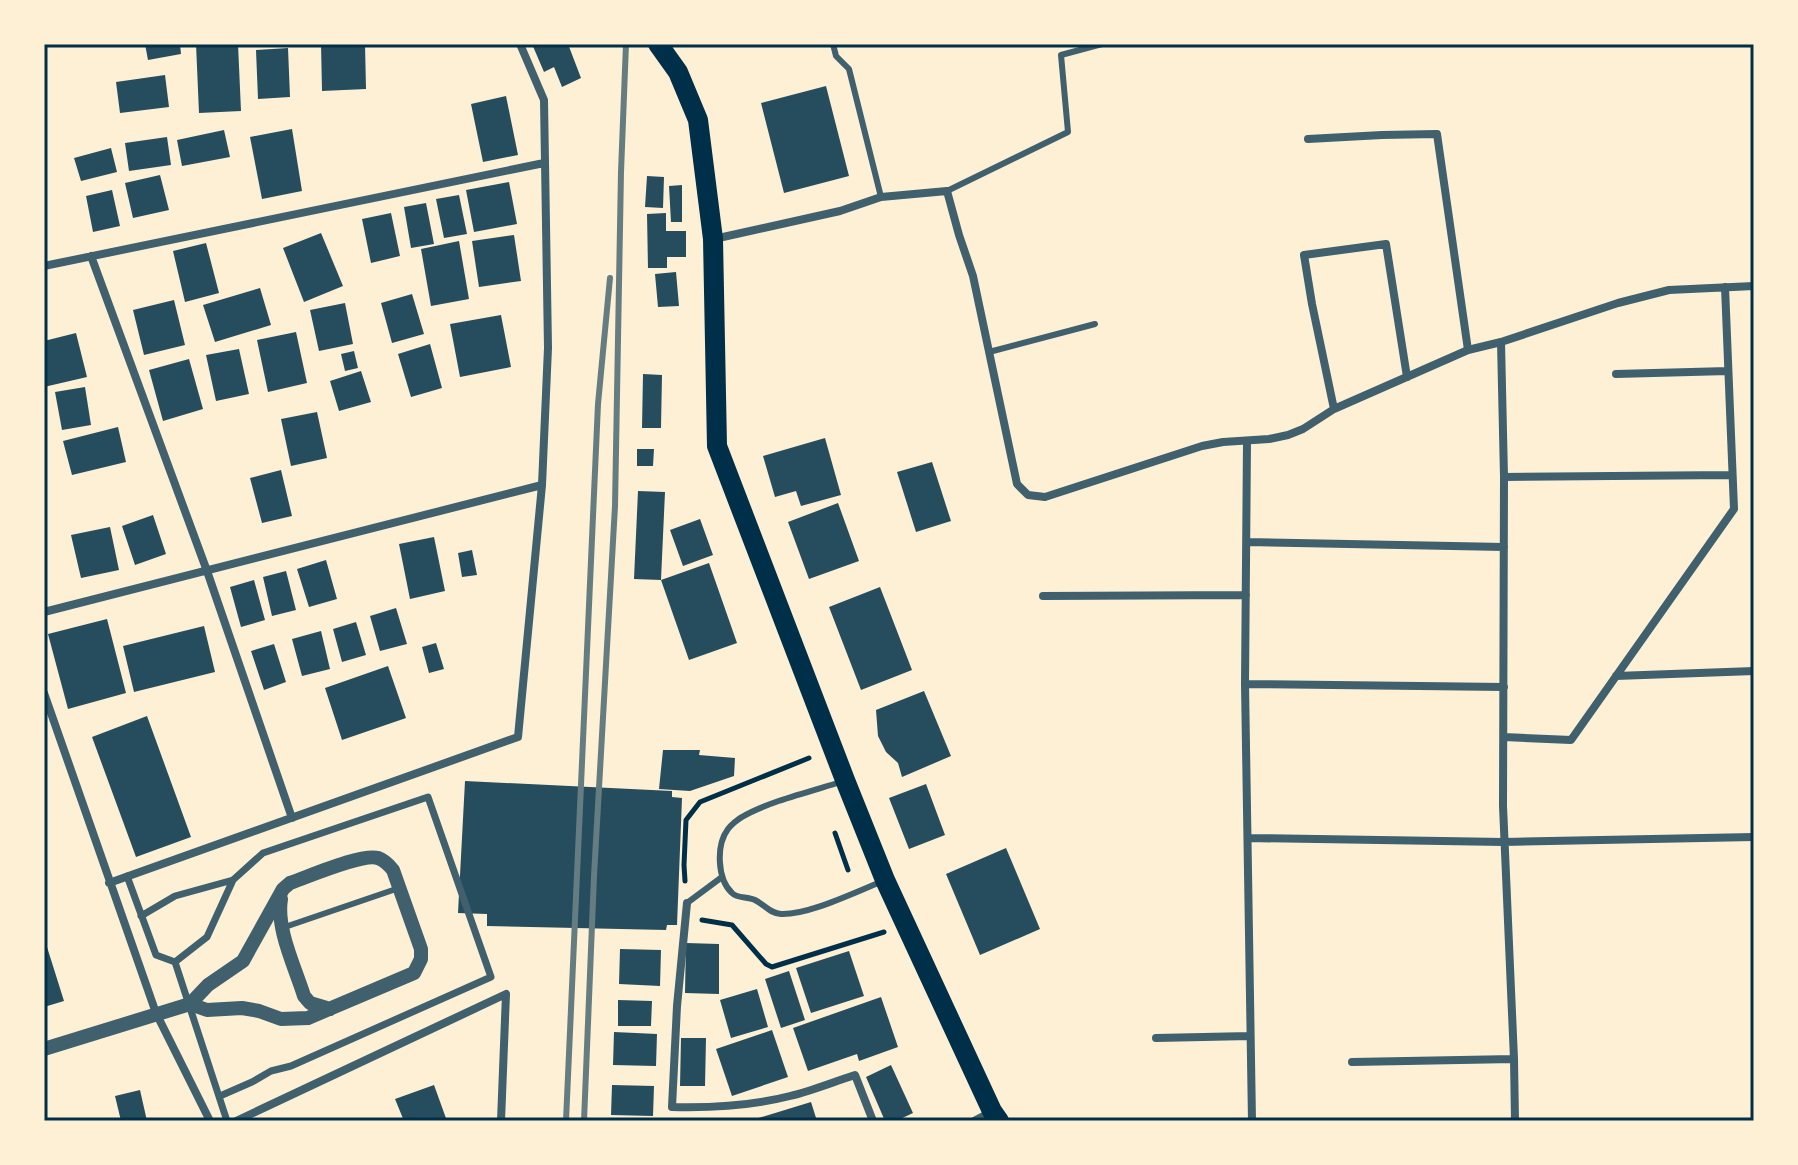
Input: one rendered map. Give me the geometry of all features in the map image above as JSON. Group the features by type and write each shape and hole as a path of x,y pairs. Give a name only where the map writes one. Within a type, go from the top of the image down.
{"main road":[{"path":"658,44 678,72 698,120 713,239 717,446 885,880 988,1118"}],"street":[{"path":"109,883 518,737 542,485 548,348 544,100 520,44"},
{"path":"1308,139 1437,134 1468,350"},
{"path":"44,266 544,163"},
{"path":"713,239 840,211 881,197 947,191 973,276 1017,484 1028,495 1045,497 1202,446 1288,435 1334,409 1468,350 1618,303 1669,290 1754,286"},
{"path":"1334,409 1304,255 1386,244 1407,377"},
{"path":"91,256 207,571 292,818"},
{"path":"1504,737 1571,740 1734,509 1725,287"},
{"path":"1501,342 1504,842 1515,1121"},
{"path":"1616,374 1728,371"},
{"path":"1247,442 1245,684 1252,1121"},
{"path":"1504,477 1731,475"},
{"path":"44,612 542,485"},
{"path":"1247,542 1504,547"},
{"path":"1043,596 1246,595"},
{"path":"1616,676 1754,671"},
{"path":"1245,684 1504,687"},
{"path":"44,693 156,1013 210,1121"},
{"path":"175,962 207,937 233,880 263,853 428,797 491,977 220,1096"},
{"path":"1248,838 1504,842 1754,837"},
{"path":"44,1049 190,1004 208,985 243,961 283,889 290,883 361,858 379,858 393,870 421,949 414,973 308,1018 294,1020 242,1008 207,1010 190,1004"},
{"path":"127,876 156,955 175,962"},
{"path":"141,916 175,896 233,880"},
{"path":"283,889 280,903 282,928 304,996 310,1003 330,1009"},
{"path":"687,903 677,1006 672,1107 703,1108 768,1101 855,1075 873,1121"},
{"path":"175,962 227,1121"},
{"path":"236,1121 506,994 501,1121"},
{"path":"1156,1038 1250,1036"},
{"path":"1352,1062 1514,1059"}],"lane":[{"path":"833,44 836,56 849,69 881,197"},
{"path":"947,191 1068,132 1061,55 1102,44"},
{"path":"989,352 1095,324"},
{"path":"845,780 741,817 728,829 721,845 722,877 730,892 738,897 753,899 769,911 780,914 816,907 885,880"},
{"path":"687,903 722,877"},
{"path":"282,928 399,888"}],"path":[{"path":"833,751 805,759 700,802 686,820 682,864 687,903 693,916 732,925 772,967 874,936 905,923"},
{"path":"835,832 848,870"}],"building":[{"path":"145,44 180,44 181,54 148,60"},
{"path":"196,44 238,44 241,111 199,113"},
{"path":"321,44 365,44 366,89 322,91"},
{"path":"532,44 568,44 581,78 562,87 554,67 544,72"},
{"path":"288,48 290,97 258,99 256,50"},
{"path":"165,75 169,107 120,113 116,82"},
{"path":"826,86 849,176 784,193 761,103"},
{"path":"506,96 518,155 483,162 471,104"},
{"path":"292,129 302,191 262,199 250,137"},
{"path":"224,130 230,157 182,166 177,140"},
{"path":"167,137 171,165 129,171 125,143"},
{"path":"111,148 117,172 81,181 74,158"},
{"path":"160,175 169,210 133,218 125,183"},
{"path":"647,176 664,177 663,208 645,207"},
{"path":"509,182 517,224 474,232 466,190"},
{"path":"682,185 682,222 671,222 669,186"},
{"path":"112,190 120,226 93,232 86,196"},
{"path":"459,195 467,234 444,238 436,199"},
{"path":"426,203 434,244 411,248 404,207"},
{"path":"391,213 400,256 371,263 362,219"},
{"path":"666,213 666,231 686,231 686,257 667,257 667,268 648,268 647,214"},
{"path":"321,233 343,286 304,302 283,248"},
{"path":"514,235 521,281 479,287 472,241"},
{"path":"459,241 469,299 431,306 421,249"},
{"path":"206,243 219,293 185,302 173,251"},
{"path":"676,272 679,306 658,307 655,274"},
{"path":"260,288 271,325 215,342 203,305"},
{"path":"412,294 424,334 392,343 381,303"},
{"path":"174,300 185,345 144,355 133,310"},
{"path":"345,303 353,344 319,351 310,310"},
{"path":"501,315 511,367 460,377 450,324"},
{"path":"296,332 307,383 268,392 257,340"},
{"path":"76,333 87,377 44,387 44,341"},
{"path":"430,344 442,388 411,397 398,354"},
{"path":"239,349 249,394 216,401 206,355"},
{"path":"354,351 358,368 345,371 341,354"},
{"path":"189,359 203,409 163,421 149,370"},
{"path":"361,371 371,402 339,411 330,381"},
{"path":"643,374 662,375 661,428 642,428"},
{"path":"85,387 91,425 62,430 55,392"},
{"path":"317,412 327,458 291,466 281,419"},
{"path":"118,427 126,462 72,475 63,441"},
{"path":"825,438 841,495 801,506 796,491 775,497 763,456"},
{"path":"637,449 654,449 653,466 637,466"},
{"path":"932,462 951,521 916,532 897,472"},
{"path":"281,470 292,516 262,523 250,478"},
{"path":"638,491 665,492 661,580 634,579"},
{"path":"838,503 859,561 809,579 788,522"},
{"path":"153,515 166,554 135,565 122,526"},
{"path":"700,519 713,555 683,566 670,530"},
{"path":"110,527 119,570 81,578 71,535"},
{"path":"434,537 445,591 410,599 399,544"},
{"path":"472,550 477,575 462,577 458,553"},
{"path":"326,560 337,599 309,607 297,569"},
{"path":"709,563 737,643 689,660 661,580"},
{"path":"286,571 296,610 272,616 263,577"},
{"path":"254,580 265,620 241,627 230,587"},
{"path":"880,587 912,670 861,690 829,607"},
{"path":"396,608 407,644 380,651 370,616"},
{"path":"107,619 126,693 68,709 48,634"},
{"path":"356,622 366,655 342,662 333,629"},
{"path":"204,626 215,672 134,692 123,646"},
{"path":"321,631 330,669 302,676 292,639"},
{"path":"436,643 444,669 429,673 422,647"},
{"path":"274,644 286,682 264,690 251,651"},
{"path":"388,666 406,718 342,740 325,688"},
{"path":"924,691 951,756 902,777 898,763 886,752 878,736 876,710"},
{"path":"147,716 191,837 136,857 92,737"},
{"path":"663,750 700,750 699,755 735,758 734,776 690,791 659,789"},
{"path":"465,781 672,791 672,797 682,798 677,925 667,925 666,930 487,926 487,914 458,913"},
{"path":"926,784 945,835 909,849 889,798"},
{"path":"1006,848 1040,929 980,955 946,874"},
{"path":"686,943 719,944 719,994 685,993"},
{"path":"47,947 64,1001 44,1007 44,948"},
{"path":"620,949 661,950 660,986 619,984"},
{"path":"849,951 864,996 811,1013 796,968"},
{"path":"789,971 805,1020 781,1028 765,979"},
{"path":"757,989 768,1027 731,1038 720,1000"},
{"path":"881,997 898,1047 859,1061 857,1054 808,1071 793,1028"},
{"path":"618,1000 652,1001 651,1026 618,1026"},
{"path":"772,1030 788,1077 732,1096 716,1049"},
{"path":"614,1032 657,1034 656,1066 613,1065"},
{"path":"681,1038 706,1038 705,1086 680,1086"},
{"path":"891,1065 913,1113 896,1121 885,1121 866,1077"},
{"path":"434,1085 447,1121 404,1121 395,1099"},
{"path":"612,1085 654,1086 653,1116 611,1115"},
{"path":"140,1090 147,1121 121,1121 115,1096"},
{"path":"811,1102 817,1121 752,1121 752,1120"}],"railway":[{"path":"584,1121 615,506 626,44"},
{"path":"566,1121 598,404 610,278"}]}
